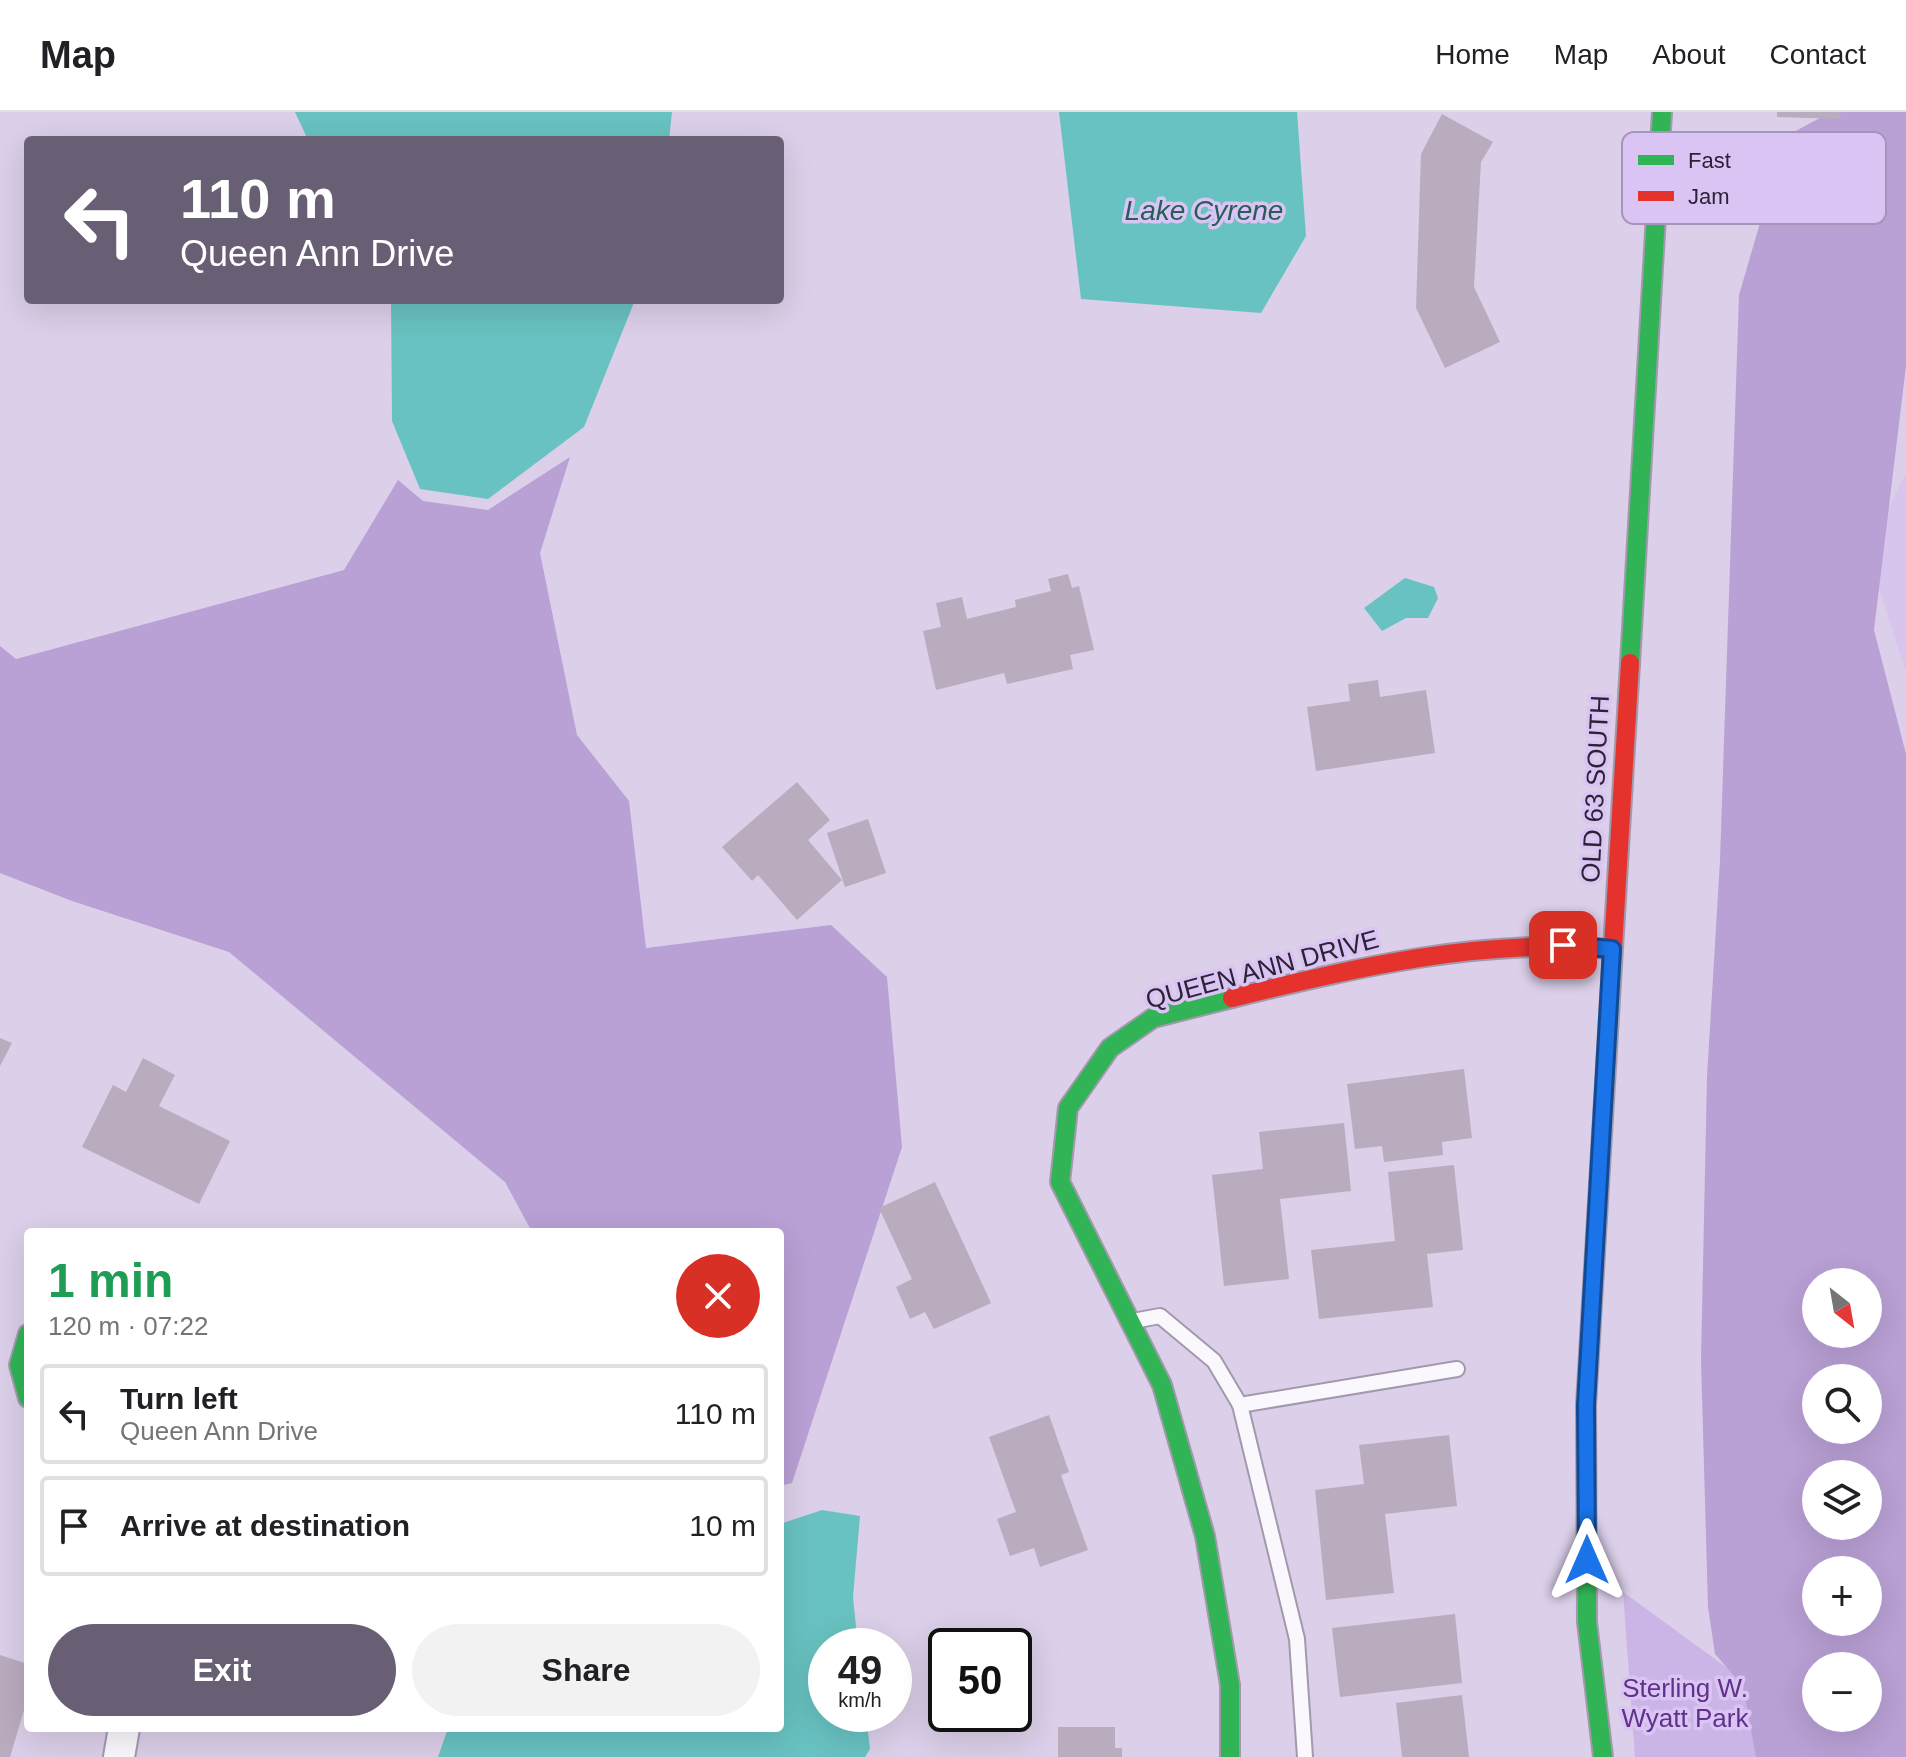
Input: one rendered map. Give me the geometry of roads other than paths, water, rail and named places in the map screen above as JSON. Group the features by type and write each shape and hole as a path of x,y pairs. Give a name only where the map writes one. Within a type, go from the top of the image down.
{"main road":[{"name":"OLD 63 SOUTH","path":"1661,132 1662,112"},
{"name":"OLD 63 SOUTH","path":"1603,1757 1587,1622 1586,1405 1655,224"},
{"name":"QUEEN ANN DRIVE","path":"1230,1757 1230,1685 1205,1536 1162,1385 1060,1182 1068,1108 1110,1048 1153,1018 1370,964 1510,946 1563,945 1612,949"},
{"path":"24,1348 19,1365 24,1383"}],"street":[{"path":"119,1757 123,1732"}],"lane":[{"path":"1129,1321 1160,1316 1214,1361 1240,1405 1297,1639 1305,1757"},
{"path":"1240,1405 1457,1369"}],"water":[{"path":"295,112 672,112 669,136 306,136"},
{"name":"Lake Cyrene","path":"1059,112 1297,112 1306,236 1261,313 1081,299"},
{"path":"391,304 633,304 584,427 488,499 420,489 392,421"},
{"path":"1405,578 1434,587 1438,598 1428,618 1406,618 1382,631 1364,608"},
{"path":"822,1510 860,1516 853,1597 856,1628 808,1628 808,1732 868,1732 870,1749 865,1757 438,1757 447,1732 784,1732 784,1523"}],"park label":[{"name":"Sterling W. Wyatt Park","path":"1685,1703"}]}
